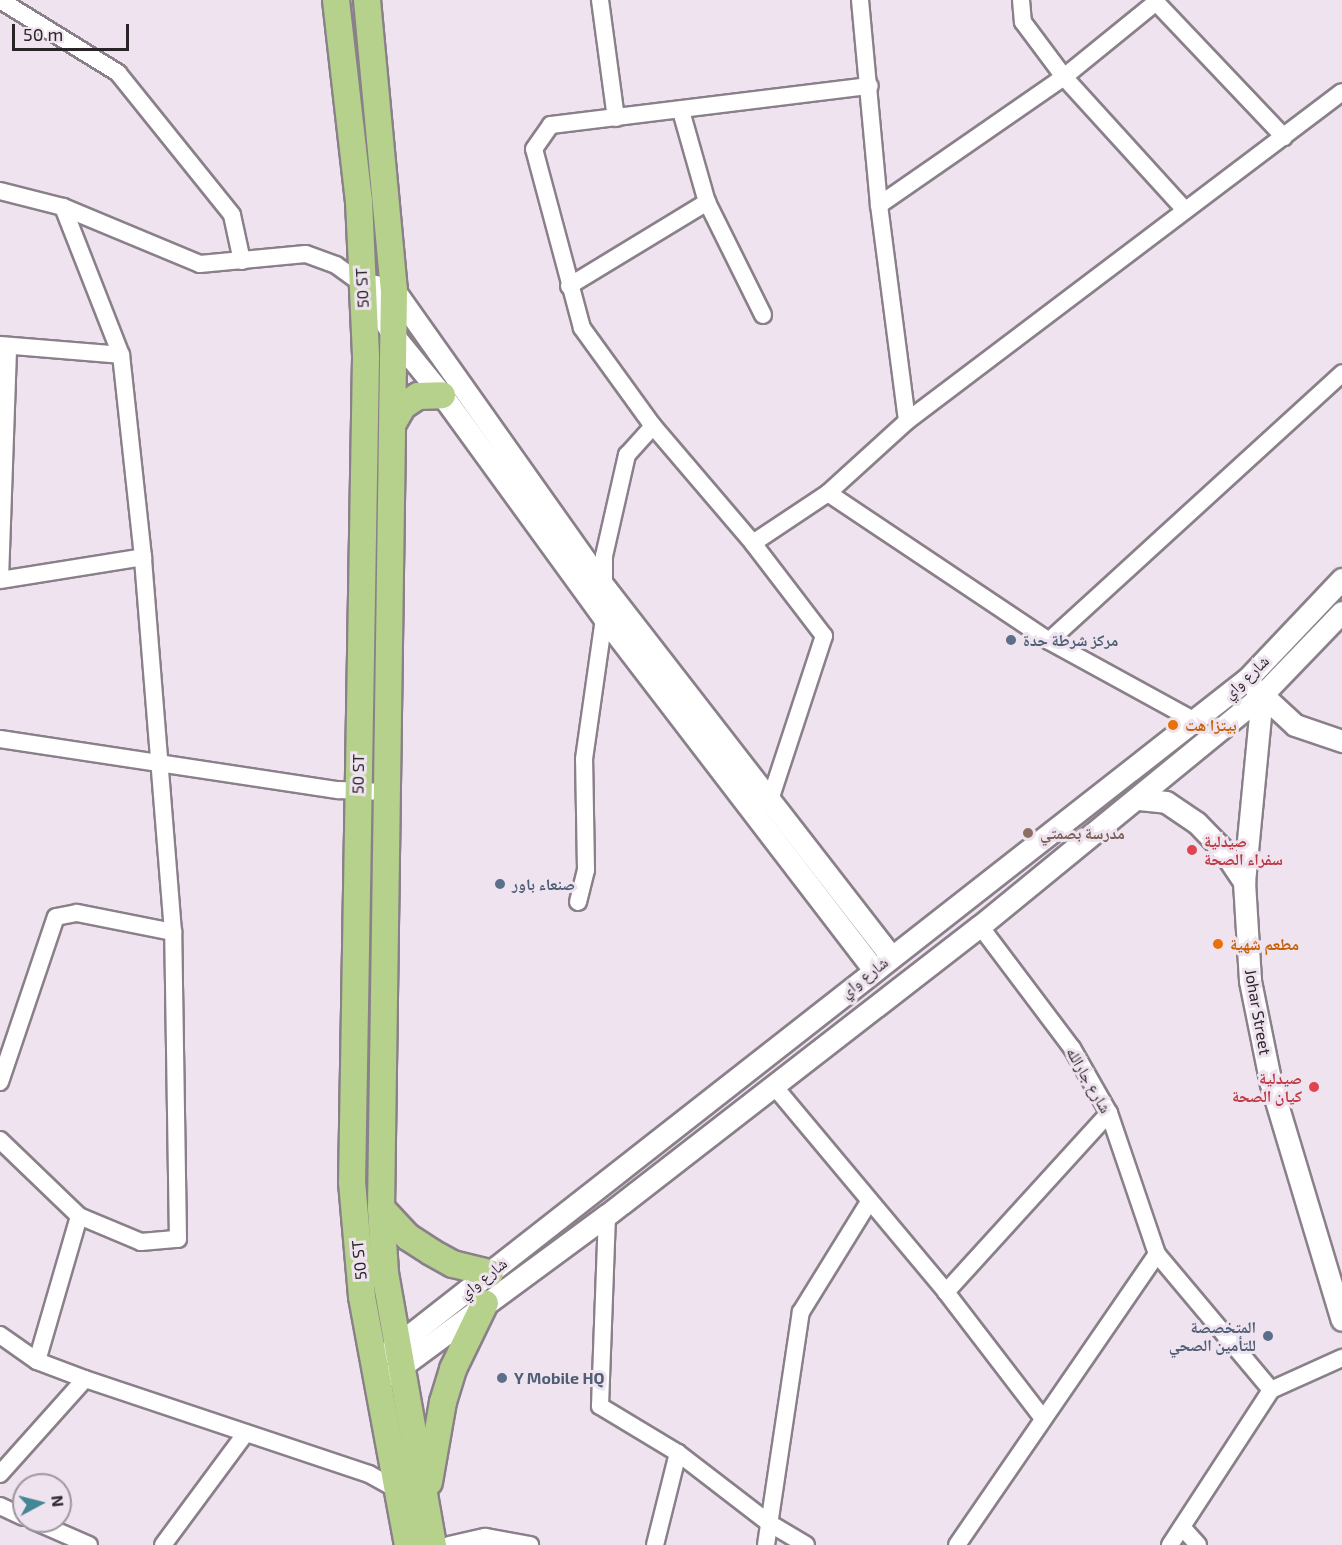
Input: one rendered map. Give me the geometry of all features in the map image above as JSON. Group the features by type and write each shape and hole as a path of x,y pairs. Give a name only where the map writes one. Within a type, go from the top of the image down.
{"main road":[{"name":"50 ST","path":"336,0 359,201 366,358 352,1182 362,1297 408,1545"},
{"name":"50 ST","path":"367,0 394,290 384,792 381,1208 385,1273 433,1545"},
{"path":"393,423 403,406 418,396 442,395"},
{"path":"381,1208 408,1237 431,1252 453,1264 490,1273"},
{"path":"425,1506 443,1401 453,1369 485,1303"}],"street":[{"path":"0,0 118,73 232,215 242,261"},
{"path":"600,0 616,118"},
{"path":"860,0 870,86 879,205 907,421"},
{"path":"1021,0 1023,22 1064,77 1185,210"},
{"path":"879,205 1064,77 1155,2 1284,137"},
{"path":"769,803 824,636 753,543 653,426 582,328 534,149 551,125 681,111 870,86"},
{"path":"753,543 828,493 907,421 1342,92"},
{"path":"681,111 707,202 763,315"},
{"path":"0,191 63,207 200,264 306,254 336,265 361,283 393,335 442,395 604,618 873,969"},
{"path":"569,286 707,202"},
{"path":"0,1140 79,1216 141,1242 178,1239 173,932 143,557 121,355 63,207"},
{"path":"361,283 394,290 606,589 769,803 891,957"},
{"path":"121,355 4,345 0,579 143,557"},
{"path":"1049,641 1342,374"},
{"path":"578,902 586,870 584,759 604,618 606,589 604,556 627,455 653,426"},
{"path":"828,493 1049,641 1195,721"},
{"name":"شارع واي","path":"377,1373 490,1273 873,969 1195,721 1255,687 1342,579"},
{"name":"شارع واي","path":"400,1354 485,1303 607,1215 980,926 1139,799 1255,687 1342,612"},
{"path":"1255,687 1295,724 1342,741"},
{"name":"Johar Street","path":"1255,687 1244,882 1250,981 1271,1084 1342,1320"},
{"path":"0,739 357,793 384,792"},
{"path":"1139,799 1166,802 1197,823 1222,849 1244,882"},
{"path":"0,1082 56,917 78,913 173,932"},
{"name":"شارع جارالله","path":"980,926 1072,1048 1109,1113 1157,1254 1271,1390"},
{"path":"774,1086 946,1292 1042,1417"},
{"path":"946,1292 1109,1113"},
{"path":"679,1124 695,1145"},
{"path":"766,1545 801,1312 869,1202"},
{"path":"607,1215 600,1406 678,1453 769,1523 806,1545"},
{"path":"37,1360 79,1216"},
{"path":"957,1545 1042,1417 1157,1254"},
{"path":"0,1335 37,1360 85,1379 369,1474 398,1490"},
{"path":"1170,1545 1271,1390 1342,1358"},
{"path":"0,1474 85,1379"},
{"path":"163,1545 246,1434"},
{"path":"655,1545 678,1453"},
{"path":"1182,1527 1198,1545"},
{"path":"62,1533 89,1545"},
{"path":"449,1545 486,1537 530,1545"}],"place":[{"name":"مركز شرطة حدة","path":"1011,640"},
{"name":"بيتزا هت","path":"1173,725"},
{"name":"مدرسة بصمتي","path":"1028,833"},
{"name":"صيدلية سفراء الصحة","path":"1192,850"},
{"name":"صنعاء باور","path":"500,884"},
{"name":"مطعم شهية","path":"1218,944"},
{"name":"صيدلية كيان الصحة","path":"1314,1087"},
{"name":"المتخصصة للتأمين الصحي","path":"1268,1336"},
{"name":"Y Mobile HQ","path":"502,1378"}]}
